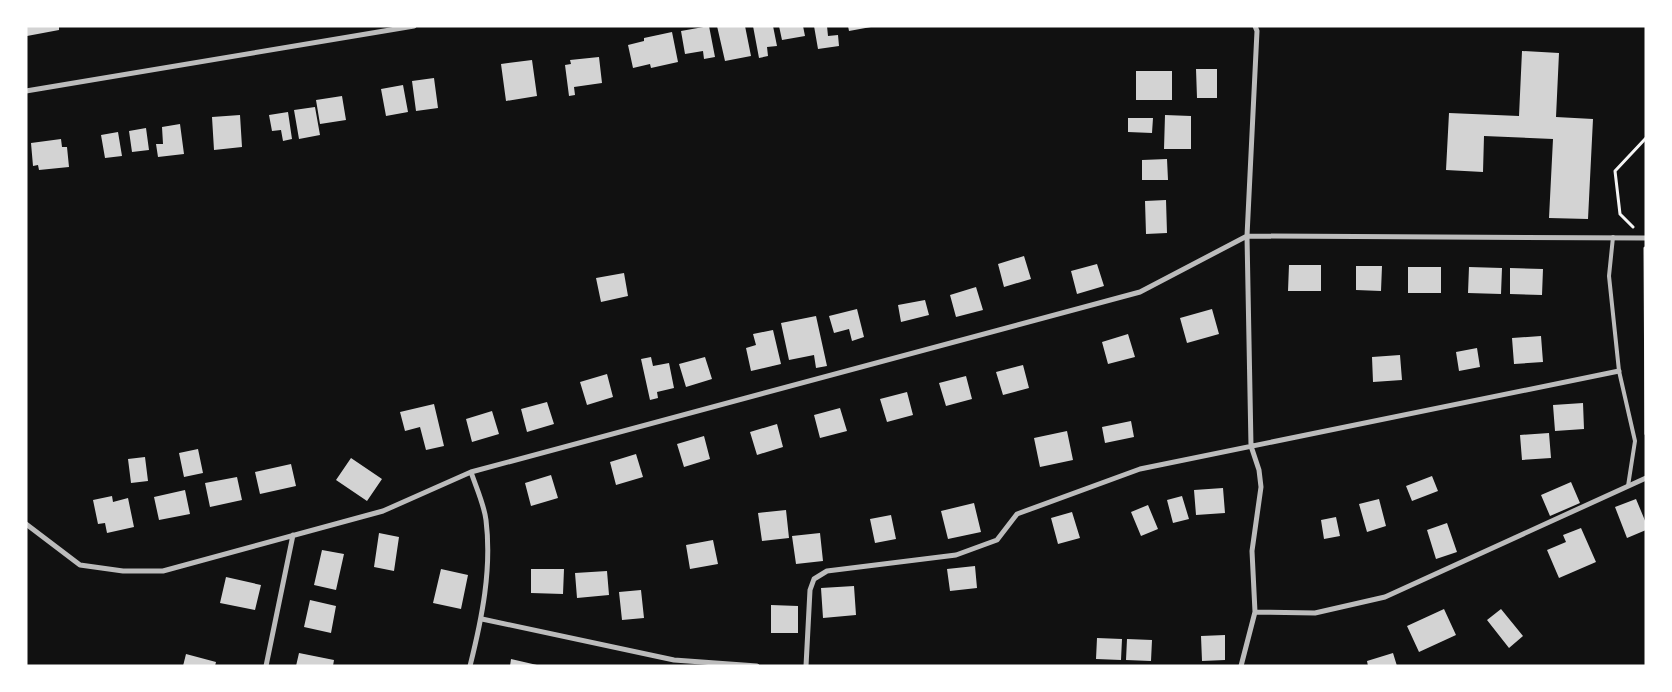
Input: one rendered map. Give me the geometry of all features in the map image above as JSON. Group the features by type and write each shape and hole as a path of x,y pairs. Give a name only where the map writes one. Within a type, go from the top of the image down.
{"street":[{"path":"26,91 414,26"},
{"path":"1241,666 1254,612 1252,551 1261,486 1259,470 1251,446 1246,236 1257,30 1255,26"},
{"path":"26,524 80,565 123,571 163,571 383,511 471,472 1140,292 1246,236 1645,238"},
{"path":"806,666 810,590 814,579 827,571 956,555 996,540 1018,514 1140,469 1619,371"},
{"path":"470,666 482,619 488,558 486,518 471,472"},
{"path":"1254,612 1315,613 1385,597 1646,478"},
{"path":"266,666 293,535"},
{"path":"482,619 673,663 757,666"}],"lane":[{"path":"1613,237 1609,276 1619,371 1635,441 1628,486"}],"path":[{"path":"1646,138 1615,171 1620,214 1645,238 1646,435"}],"building":[{"path":"26,26 59,26 59,30 27,36"},
{"path":"709,26 715,57 704,59 703,51 685,54 681,31"},
{"path":"717,26 745,26 751,56 725,61"},
{"path":"753,26 773,26 777,46 767,47 768,56 759,58"},
{"path":"779,26 803,26 805,36 782,40"},
{"path":"814,26 827,26 828,36 838,35 839,46 818,49"},
{"path":"848,26 871,26 871,27 849,31"},
{"path":"672,32 678,62 651,68 650,64 633,68 628,45 644,41 644,38"},
{"path":"1522,51 1559,53 1556,117 1593,119 1588,219 1549,218 1553,139 1484,136 1483,172 1446,170 1449,113 1519,116"},
{"path":"599,57 602,83 574,87 575,95 569,96 565,65 571,64 570,60"},
{"path":"532,60 537,96 506,101 501,64"},
{"path":"1196,69 1217,69 1217,98 1197,98"},
{"path":"1136,71 1172,71 1172,100 1136,100"},
{"path":"434,78 438,108 416,111 412,81"},
{"path":"403,85 408,112 386,116 381,89"},
{"path":"342,96 346,120 320,124 316,100"},
{"path":"315,107 320,135 299,139 294,110"},
{"path":"288,112 292,139 283,141 281,130 272,131 269,115"},
{"path":"240,115 242,147 214,150 212,117"},
{"path":"1165,115 1191,116 1191,149 1164,149"},
{"path":"1128,118 1153,118 1152,133 1128,132"},
{"path":"180,124 184,154 158,157 156,144 163,144 162,127"},
{"path":"146,128 149,150 132,152 129,131"},
{"path":"118,132 122,156 105,158 101,135"},
{"path":"61,139 62,147 67,147 69,167 39,170 38,165 33,166 31,143"},
{"path":"1167,159 1168,180 1142,180 1142,160"},
{"path":"1166,200 1167,233 1146,234 1145,201"},
{"path":"1024,256 1031,279 1004,287 998,264"},
{"path":"1097,264 1104,286 1077,294 1071,271"},
{"path":"1289,265 1321,265 1321,291 1288,291"},
{"path":"1356,266 1382,266 1381,291 1356,290"},
{"path":"1408,267 1441,267 1441,293 1408,293"},
{"path":"1469,267 1502,268 1501,294 1468,293"},
{"path":"1510,268 1543,269 1542,295 1510,294"},
{"path":"624,273 628,296 601,302 596,278"},
{"path":"976,287 983,310 956,317 950,295"},
{"path":"925,300 929,315 901,322 898,305"},
{"path":"857,309 864,337 852,341 849,329 834,333 829,316"},
{"path":"1212,309 1219,334 1187,343 1180,318"},
{"path":"816,316 827,366 816,368 814,355 789,360 781,323"},
{"path":"773,330 781,364 751,371 746,348 756,345 753,334"},
{"path":"1128,334 1135,357 1108,364 1102,342"},
{"path":"1541,336 1543,362 1514,364 1512,338"},
{"path":"1477,348 1480,367 1459,371 1456,352"},
{"path":"1400,355 1402,380 1373,382 1372,357"},
{"path":"651,357 653,366 669,363 674,388 657,392 658,398 650,400 641,359"},
{"path":"705,357 712,379 686,387 679,364"},
{"path":"1023,365 1029,388 1003,395 996,372"},
{"path":"607,374 613,397 587,405 580,382"},
{"path":"966,376 972,399 946,406 939,383"},
{"path":"907,392 913,415 887,422 880,399"},
{"path":"547,402 554,424 527,432 521,409"},
{"path":"1583,403 1584,429 1555,431 1553,405"},
{"path":"434,404 444,446 426,450 420,427 405,431 400,412"},
{"path":"840,408 847,431 820,438 814,415"},
{"path":"492,411 499,434 472,442 466,419"},
{"path":"1131,421 1134,437 1105,443 1102,427"},
{"path":"777,424 783,447 757,455 750,432"},
{"path":"1067,431 1073,460 1040,467 1034,438"},
{"path":"1549,433 1551,458 1522,460 1520,435"},
{"path":"704,436 710,459 684,467 677,444"},
{"path":"198,449 203,473 184,477 179,453"},
{"path":"636,454 643,477 616,485 610,462"},
{"path":"145,457 148,481 131,483 128,459"},
{"path":"351,458 382,479 367,501 336,480"},
{"path":"291,464 296,486 260,494 255,472"},
{"path":"551,475 558,498 531,506 525,483"},
{"path":"1432,476 1438,491 1412,501 1406,486"},
{"path":"237,477 242,500 210,507 205,483"},
{"path":"1571,482 1580,503 1550,516 1541,495"},
{"path":"1223,488 1225,513 1196,515 1194,490"},
{"path":"185,490 190,514 159,520 154,497"},
{"path":"112,496 113,502 128,498 134,527 107,533 105,523 98,524 93,500"},
{"path":"1182,496 1189,519 1173,523 1167,500"},
{"path":"1379,499 1386,526 1367,532 1359,504"},
{"path":"1636,499 1646,523 1646,530 1627,538 1615,507"},
{"path":"974,503 981,532 948,539 941,511"},
{"path":"1148,505 1158,529 1141,536 1131,512"},
{"path":"786,510 789,538 762,541 758,513"},
{"path":"1072,512 1080,538 1058,544 1051,518"},
{"path":"891,515 896,539 875,543 870,519"},
{"path":"1336,517 1340,536 1324,539 1321,520"},
{"path":"1447,523 1457,552 1436,559 1427,530"},
{"path":"1581,528 1596,562 1559,578 1547,550 1566,542 1563,535"},
{"path":"379,533 399,537 394,571 374,567"},
{"path":"820,533 823,561 796,564 792,536"},
{"path":"713,540 718,564 690,569 686,545"},
{"path":"322,550 344,554 336,590 314,585"},
{"path":"975,566 977,588 950,591 947,569"},
{"path":"441,569 468,575 461,609 433,603"},
{"path":"531,569 564,569 563,594 531,593"},
{"path":"607,571 609,595 577,598 575,573"},
{"path":"226,577 261,585 255,610 220,603"},
{"path":"854,586 856,615 823,618 821,588"},
{"path":"641,590 644,618 622,620 619,592"},
{"path":"310,600 336,606 331,633 304,627"},
{"path":"771,605 798,606 798,633 771,633"},
{"path":"1444,609 1456,635 1419,652 1407,626"},
{"path":"1501,609 1523,636 1509,648 1487,620"},
{"path":"1225,635 1225,660 1202,661 1201,636"},
{"path":"1097,638 1122,639 1121,660 1096,659"},
{"path":"1127,639 1152,640 1151,661 1126,660"},
{"path":"299,653 334,660 333,666 296,666"},
{"path":"1393,653 1397,666 1368,666 1367,661"},
{"path":"186,654 216,662 215,666 183,666"},
{"path":"511,659 537,665 537,666 510,666"}]}
